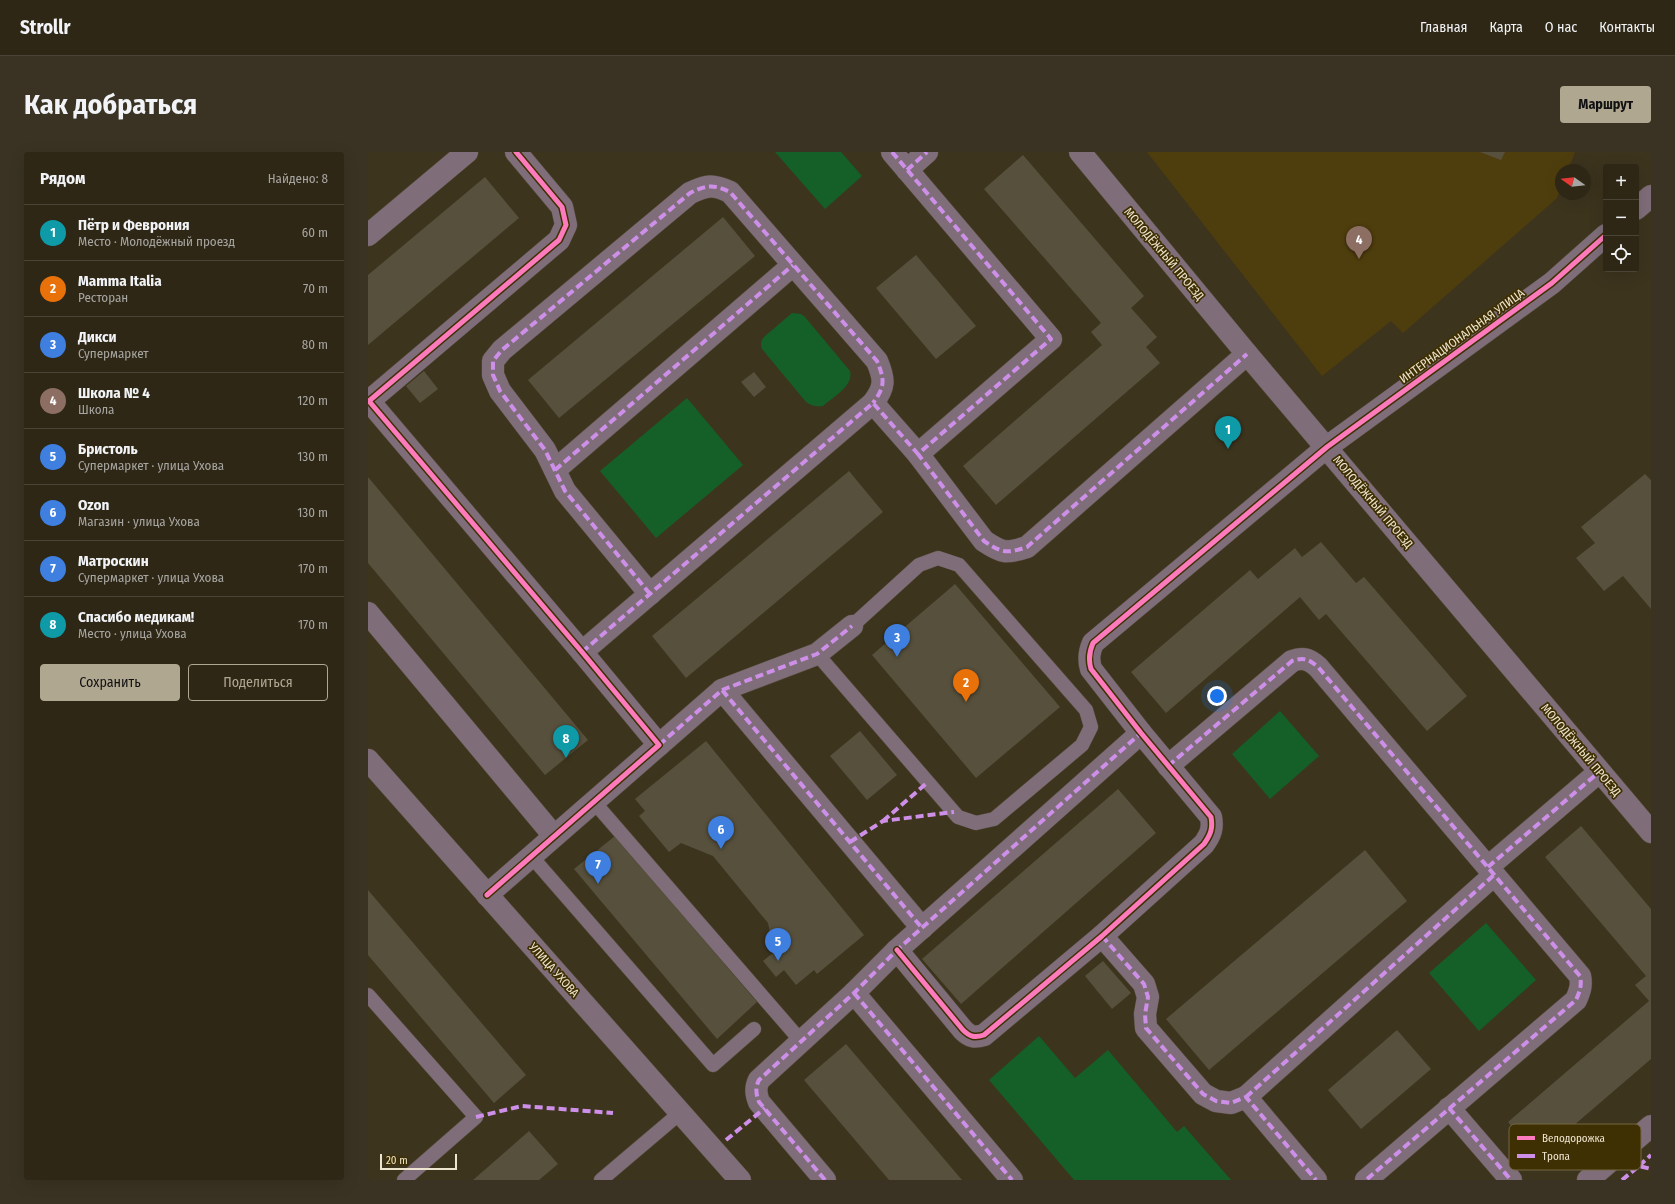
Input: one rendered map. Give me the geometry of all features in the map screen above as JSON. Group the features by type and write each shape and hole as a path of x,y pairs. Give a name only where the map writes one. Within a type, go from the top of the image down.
{"street":[{"path":"368,235 468,152"},
{"path":"516,152 562,207 566,225 559,240 369,401 582,652 658,745"},
{"path":"892,152 1051,339 918,454"},
{"path":"907,170 927,152"},
{"name":"МОЛОДЁЖНЫЙ ПРОЕЗД","path":"1080,152 1247,354 1651,832"},
{"path":"582,652 650,594 873,403 882,391 883,375 877,361 730,192 716,186 703,187 690,193 502,350 493,361 493,375 500,391 545,450 565,491 650,594"},
{"path":"1639,206 1651,196"},
{"name":"ИНТЕРНАЦИОНАЛЬНАЯ УЛИЦА","path":"897,950 963,1030 976,1038 984,1035 1102,936 1204,844 1210,836 1213,826 1210,817 1091,669 1089,660 1090,650 1093,643 1327,447 1552,282 1605,236"},
{"path":"555,470 793,265"},
{"path":"873,403 918,454 984,541 997,550 1011,552 1027,547 1247,354"},
{"path":"368,613 554,836"},
{"path":"488,895 722,690 817,654 852,626"},
{"path":"1168,766 1292,661 1301,658 1310,660 1318,666 1580,976 1580,992 1576,1000 1366,1180"},
{"path":"722,690 922,928"},
{"path":"825,1180 759,1102 756,1094 756,1086 759,1080 854,993 897,950 1141,733"},
{"name":"УЛИЦА УХОВА","path":"368,760 740,1180"},
{"path":"1102,936 1144,984 1148,997 1145,1014 1146,1028 1203,1094 1216,1101 1231,1103 1246,1097 1599,772"},
{"path":"854,993 1012,1180"},
{"path":"1246,1097 1316,1180"},
{"path":"1449,1108 1512,1180"},
{"path":"1641,1135 1651,1126"},
{"path":"1588,1180 1600,1170"}],"lane":[{"path":"817,654 958,817 976,823 994,819 1082,745 1091,727 1086,710 959,565 938,558 919,564 852,626"},
{"path":"594,802 801,1040"},
{"path":"531,856 712,1066 754,1029"},
{"path":"368,995 476,1117 404,1180"},
{"path":"601,1180 680,1113"}],"shaded area":[{"path":"1147,152 1575,152 1570,164 1555,164 1555,200 1403,333 1391,321 1322,376"}],"green space":[{"path":"775,152 841,152 862,176 825,209"},
{"path":"792,313 801,314 805,317 850,371 849,382 846,386 823,406 814,406 806,402 762,349 761,344 764,338"},
{"path":"687,398 743,465 656,538 600,471"},
{"path":"1280,711 1319,756 1270,799 1232,754"},
{"path":"1486,923 1536,980 1479,1031 1429,973"},
{"path":"1039,1036 1075,1078 1108,1050 1177,1132 1184,1126 1231,1180 1074,1180 989,1080"}],"building":[{"path":"1480,152 1505,152 1501,160"},
{"path":"1023,155 1144,296 1131,308 1157,337 1146,347 1160,363 996,505 963,466 1102,345 1091,332 1101,323 984,189"},
{"path":"485,177 519,218 368,345 368,275"},
{"path":"723,217 755,256 559,418 528,380"},
{"path":"916,255 976,326 936,359 876,288"},
{"path":"424,371 438,389 420,403 406,386"},
{"path":"754,372 766,387 754,397 741,382"},
{"path":"849,471 883,512 686,678 652,636"},
{"path":"1645,474 1651,480 1651,609 1623,576 1604,591 1576,558 1595,543 1581,527"},
{"path":"368,477 588,740 545,775 368,563"},
{"path":"1321,542 1356,583 1364,577 1467,696 1427,731 1326,614 1319,620 1300,597 1166,713 1131,672 1250,570 1258,579 1295,548 1302,557"},
{"path":"955,584 1060,707 976,778 872,655"},
{"path":"860,731 897,775 867,800 830,756"},
{"path":"706,741 864,935 817,974 814,970 796,985 784,970 776,977 763,961 774,952 768,923 713,856 681,843 669,852 639,816 645,811 635,799"},
{"path":"1118,789 1156,833 961,1004 922,959"},
{"path":"1581,826 1651,909 1651,1059 1575,1124 1510,1124 1508,1122 1649,1001 1635,985 1646,976 1545,857"},
{"path":"615,836 757,1002 717,1039 574,869"},
{"path":"1365,850 1407,901 1209,1070 1166,1019"},
{"path":"368,890 526,1075 494,1103 368,955"},
{"path":"1103,961 1131,993 1112,1009 1085,976"},
{"path":"1397,1030 1431,1069 1361,1129 1328,1090"},
{"path":"846,1044 962,1180 889,1180 804,1080"},
{"path":"529,1131 558,1164 539,1180 473,1180"}],"marked path":[{"path":"892,152 1051,339 918,454 984,541 995,548 1004,551 1014,551 1027,547 1247,354"},
{"path":"907,170 927,152"},
{"path":"650,594 565,491 545,450 500,391 493,375 493,361 502,350 690,193 710,186 730,192 877,361 882,378 882,388 873,403"},
{"path":"555,470 793,265"},
{"path":"582,652 873,403 918,454"},
{"path":"722,690 817,654 852,626"},
{"path":"1168,766 1292,661 1303,659 1312,662 1318,667 1580,976 1581,982 1579,994 1576,1000 1366,1180"},
{"path":"659,745 722,690 922,928"},
{"path":"825,1180 759,1102 756,1091 759,1080 854,993 897,950 1141,733"},
{"path":"1488,867 1599,772"},
{"path":"883,821 928,782"},
{"path":"850,842 883,821 954,812"},
{"path":"1246,1097 1494,875"},
{"path":"1102,936 1144,984 1148,997 1145,1014 1146,1028 1203,1094 1216,1101 1231,1103 1246,1097 1316,1180"},
{"path":"854,993 1012,1180"},
{"path":"476,1117 522,1106 613,1113"},
{"path":"726,1140 765,1108"},
{"path":"1449,1108 1511,1180"},
{"path":"1641,1164 1651,1155"},
{"path":"1641,1166 1651,1169"},
{"path":"1622,1180 1634,1170"}],"cycle path":[{"path":"487,895 659,745 369,401 559,240 566,225 562,207 516,152"},
{"path":"897,950 963,1030 973,1036 984,1035 1102,936 1204,844 1211,831 1211,817 1141,733 1091,669 1089,656 1093,643 1327,447 1552,283 1605,236"}],"place":[{"name":"Школа № 4","path":"1359,259"},
{"name":"Пётр и Феврония","path":"1228,449"},
{"name":"Дикси","path":"897,657"},
{"name":"Mamma Italia","path":"966,702"},
{"name":"Спасибо медикам!","path":"566,758"},
{"name":"Ozon","path":"721,849"},
{"name":"Матроскин","path":"598,884"},
{"name":"Бристоль","path":"778,961"}]}
